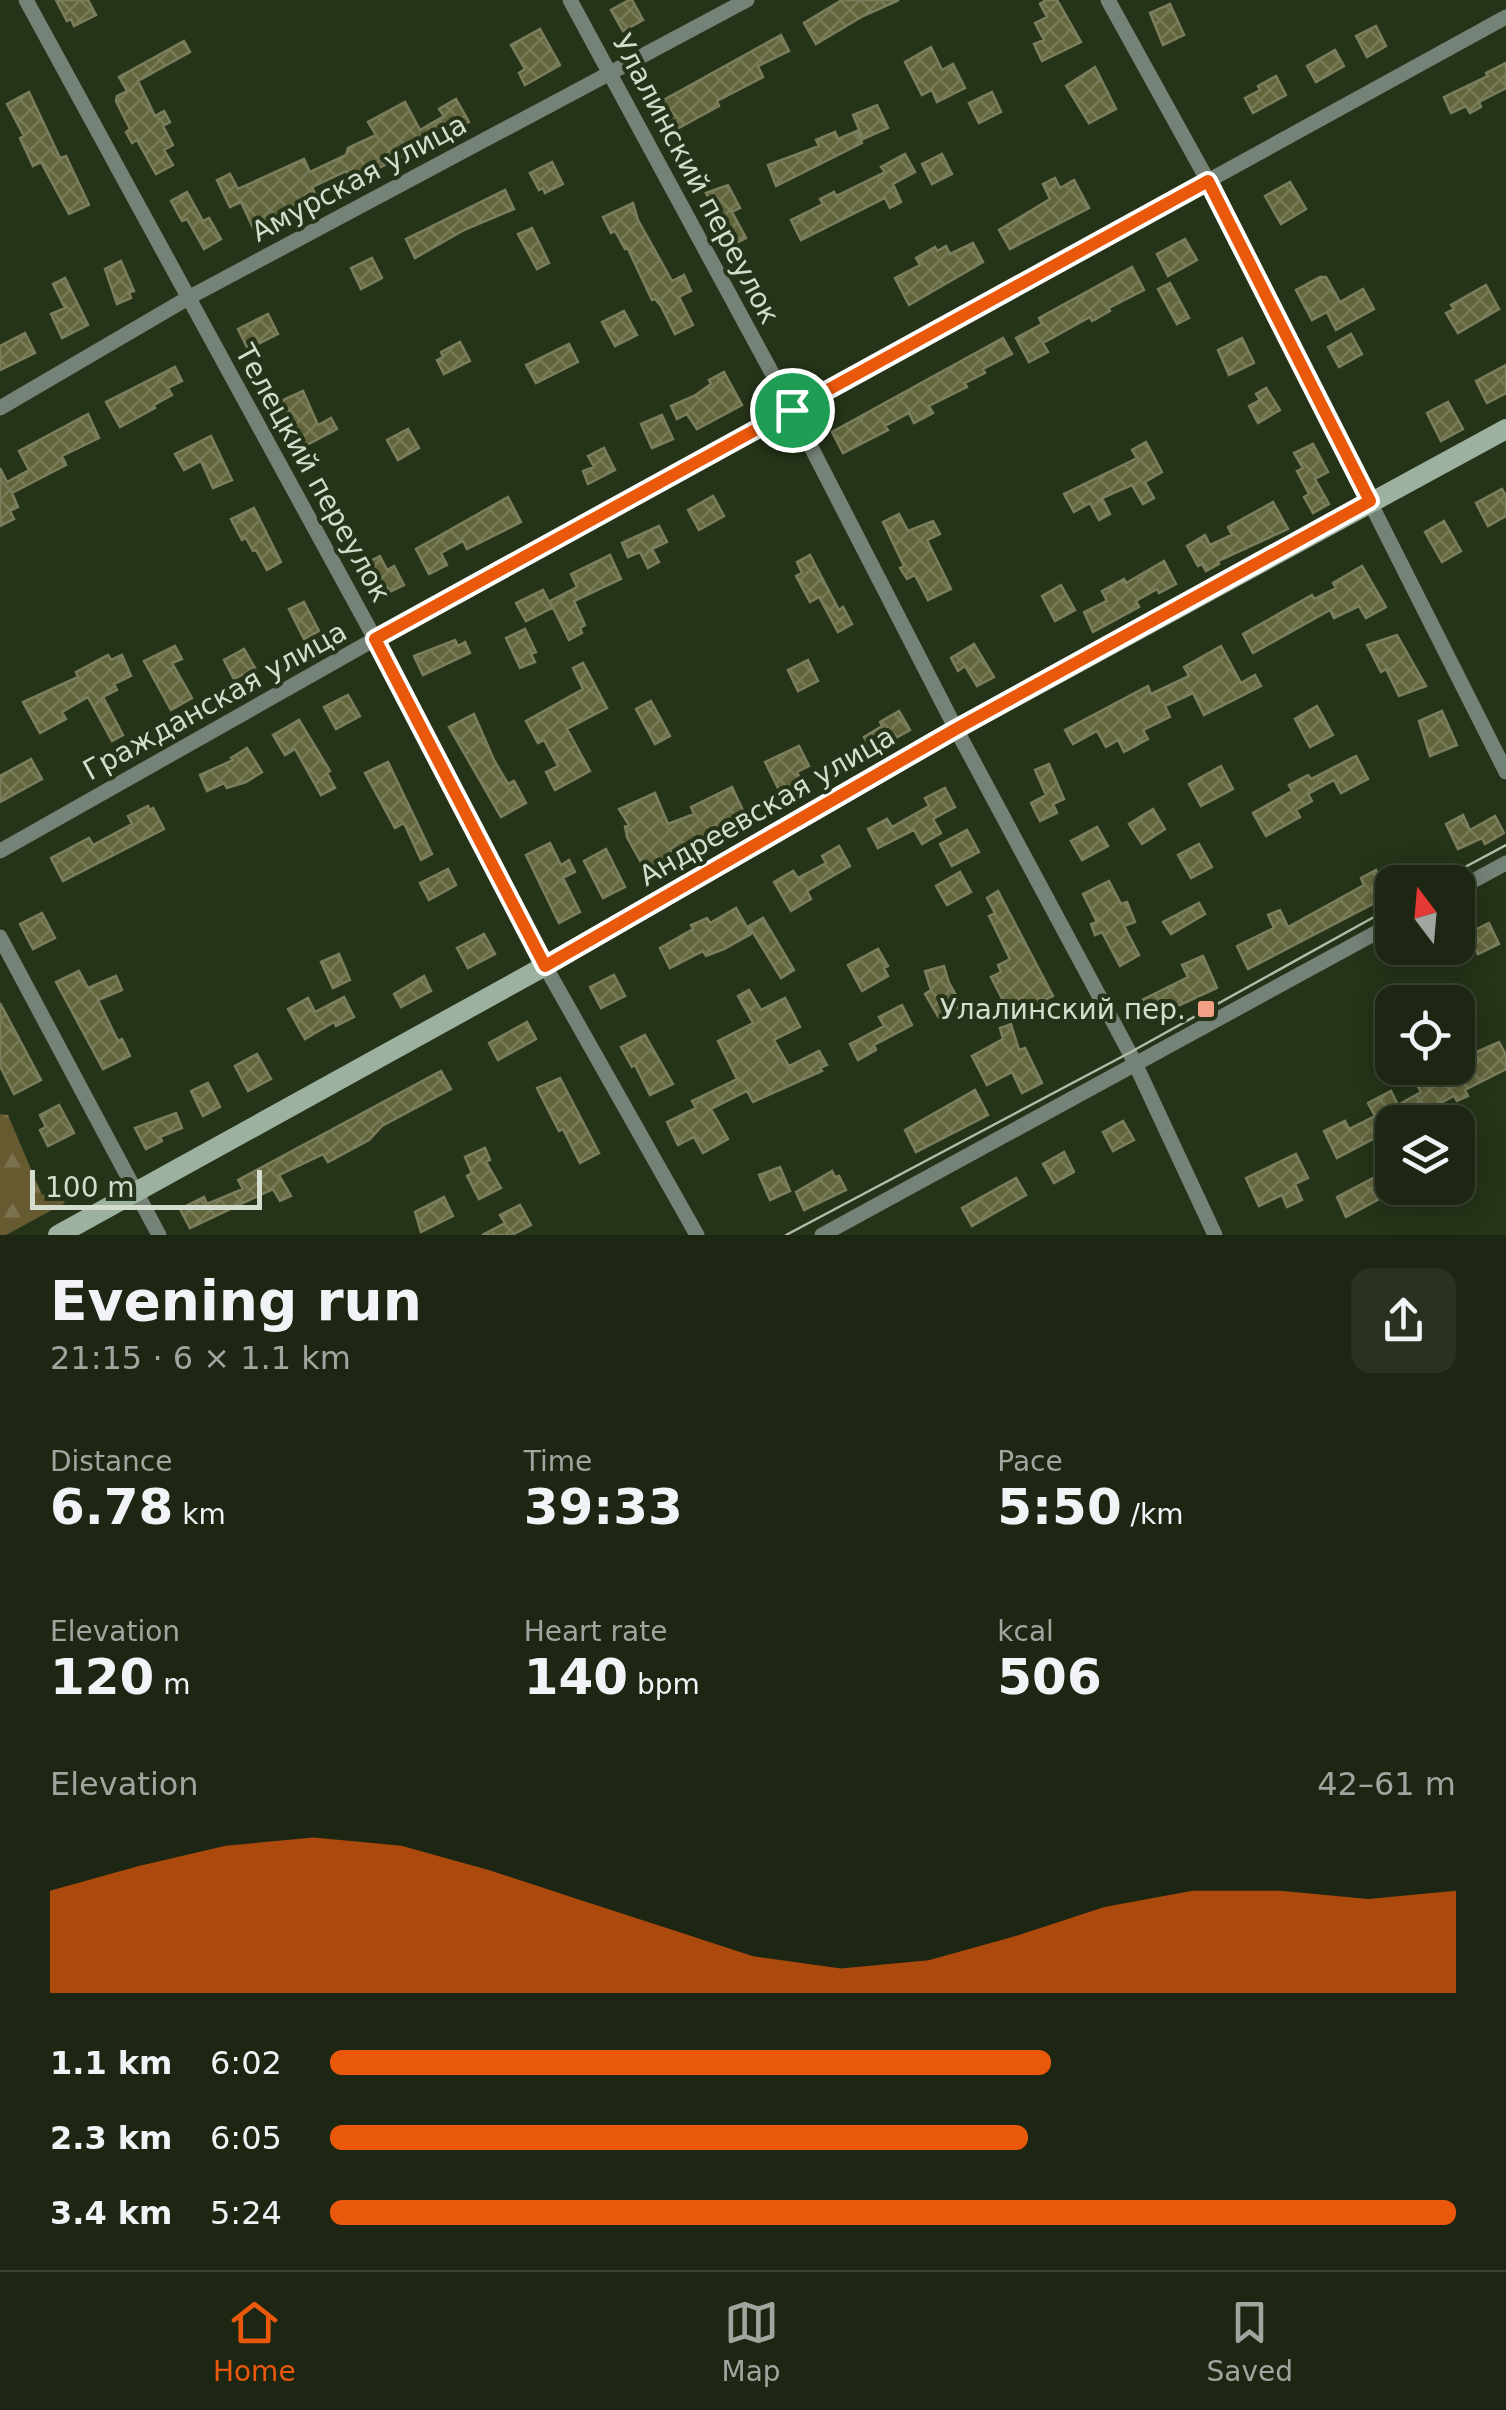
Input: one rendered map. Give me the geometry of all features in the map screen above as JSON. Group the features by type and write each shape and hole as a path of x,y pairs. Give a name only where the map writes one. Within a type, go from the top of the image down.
{"street":[{"name":"Телецкий переулок","path":"26,0 375,639 545,966 697,1235"},
{"name":"Улалинский переулок","path":"570,0 792,410 1135,1064 1214,1235"},
{"name":"Амурская улица","path":"0,408 188,298 747,0"},
{"path":"1108,0 1208,181 1506,772"},
{"name":"Гражданская улица","path":"0,852 375,639 1506,17"},
{"name":"Андреевская улица","path":"58,1235 545,966 956,729 1506,430"},
{"path":"1475,879 1506,862"},
{"path":"822,1235 1375,933"},
{"path":"0,937 159,1235"}],"green space":[{"path":"0,1114 8,1115 42,1195 58,1188 65,1203 6,1235 0,1235"}],"building":[{"path":"56,0 88,0 96,15 74,26"},
{"path":"629,0 643,20 623,31 611,10"},
{"path":"842,0 899,0 816,44 804,23"},
{"path":"1057,0 1081,42 1042,61 1034,44 1044,40 1035,23 1047,17 1040,4"},
{"path":"1170,4 1184,35 1163,45 1150,13"},
{"path":"1376,26 1386,46 1367,57 1356,36"},
{"path":"540,29 560,65 525,85 519,73 525,69 511,45"},
{"path":"781,35 789,51 758,66 763,77 717,101 719,106 675,130 660,102"},
{"path":"184,41 190,52 138,81 155,116 164,111 170,122 163,126 173,145 164,150 173,165 156,174 137,140 132,143 126,132 130,129 116,101 117,96 127,91 119,77"},
{"path":"931,47 942,70 953,64 965,88 937,102 932,90 922,95 905,62"},
{"path":"1335,50 1344,66 1316,82 1307,66"},
{"path":"1506,63 1506,88 1479,102 1481,107 1470,113 1466,106 1451,113 1444,97"},
{"path":"1095,67 1116,109 1089,123 1066,86"},
{"path":"1276,76 1286,95 1253,113 1245,98"},
{"path":"29,92 60,158 66,156 89,205 69,214 41,162 33,166 20,138 24,136 7,104"},
{"path":"992,92 1001,112 979,123 969,103"},
{"path":"456,99 469,122 375,170 373,165 349,176 346,171 312,187 319,203 256,234 241,202 230,207 217,180 230,174 238,189 304,159 310,172 376,135 368,122 405,102 420,130 444,116 439,109"},
{"path":"877,105 888,128 863,139 853,115"},
{"path":"857,131 862,143 776,186 768,165 819,146 816,140 835,132 838,139"},
{"path":"905,154 915,172 893,184 901,202 890,208 885,198 801,240 791,220 823,204 820,199 834,192 836,196 885,172 881,167"},
{"path":"942,154 952,174 932,184 922,164"},
{"path":"552,162 563,184 545,193 530,173"},
{"path":"1055,178 1060,188 1074,180 1089,208 1010,249 999,230 1050,199 1043,184"},
{"path":"1290,182 1306,209 1281,224 1265,196"},
{"path":"728,185 740,208 732,212 746,238 734,244 706,193"},
{"path":"505,190 514,209 464,230 415,258 406,239"},
{"path":"187,192 203,221 209,218 221,239 204,249 171,201"},
{"path":"633,203 638,220 672,281 684,275 691,291 679,297 693,325 675,334 661,306 652,300 627,247 615,231 611,233 603,217"},
{"path":"532,228 549,263 537,269 518,234"},
{"path":"1185,239 1197,260 1168,276 1157,254"},
{"path":"973,243 983,262 909,305 895,278 920,265 916,258 935,247 937,251 946,246 950,254"},
{"path":"372,258 382,278 361,289 351,268"},
{"path":"121,261 134,291 129,292 131,298 117,304 105,269"},
{"path":"1132,267 1144,290 1092,321 1090,317 1043,343 1048,352 1029,362 1016,338 1042,324 1039,318"},
{"path":"1326,277 1340,302 1363,289 1374,309 1336,330 1327,312 1312,320 1296,290"},
{"path":"65,278 88,325 62,338 51,314 65,308 53,284"},
{"path":"1170,283 1189,318 1177,324 1158,289"},
{"path":"1486,285 1499,309 1458,333 1446,313 1454,309 1451,305"},
{"path":"624,311 637,335 615,346 602,322"},
{"path":"268,314 278,334 248,349 238,329"},
{"path":"25,333 35,353 0,370 0,346"},
{"path":"1351,334 1362,354 1339,367 1328,347"},
{"path":"1003,338 1012,354 983,369 985,373 965,383 967,387 929,406 933,413 914,423 909,413 885,426 888,430 843,453 832,432"},
{"path":"1242,338 1254,363 1229,375 1218,350"},
{"path":"460,342 470,361 444,374 437,360 443,357 441,352"},
{"path":"569,344 578,362 536,383 526,365"},
{"path":"1506,365 1506,393 1487,403 1476,381"},
{"path":"175,367 182,381 168,388 172,395 120,427 106,402"},
{"path":"724,372 742,405 697,429 687,414 677,419 671,406 694,396 711,384 709,380"},
{"path":"1266,388 1280,410 1258,423 1249,406 1260,400 1256,394"},
{"path":"303,391 318,425 331,418 337,429 299,449 274,404"},
{"path":"1448,402 1463,429 1441,441 1427,413"},
{"path":"88,414 99,438 62,456 66,465 12,493 18,507 10,511 14,519 0,526 0,468 7,482 29,470 19,451"},
{"path":"662,415 673,439 652,448 641,424"},
{"path":"408,429 419,448 398,460 387,440"},
{"path":"211,436 232,480 213,488 201,461 184,470 175,454"},
{"path":"1146,442 1162,472 1145,482 1154,498 1143,504 1132,485 1102,498 1110,514 1099,520 1090,503 1074,512 1064,494 1137,458 1132,450"},
{"path":"1313,444 1328,472 1315,479 1329,504 1313,513 1304,497 1309,494 1297,471 1303,468 1294,453"},
{"path":"604,448 615,470 588,484 583,471 594,467 588,456"},
{"path":"1502,489 1506,516 1488,526 1476,503"},
{"path":"713,496 724,516 699,530 688,510"},
{"path":"508,497 521,522 467,549 463,541 441,553 447,565 429,574 416,549"},
{"path":"1273,502 1288,529 1218,561 1206,571 1202,564 1198,566 1187,546 1205,535 1210,545 1232,535 1228,527"},
{"path":"254,508 281,562 267,570 246,538 242,540 231,519"},
{"path":"899,514 908,531 933,521 940,534 927,540 951,589 928,600 915,575 907,579 883,522"},
{"path":"1444,521 1461,551 1442,562 1425,532"},
{"path":"659,526 667,542 652,549 659,562 648,568 640,552 628,557 622,543"},
{"path":"610,555 621,579 574,601 585,625 580,628 582,633 569,640 550,601 577,587 571,574"},
{"path":"810,555 839,610 843,607 852,624 838,632 819,597 810,602 796,576 802,573 797,562"},
{"path":"380,556 387,570 394,566 404,585 381,596 375,585 369,588 361,566"},
{"path":"1164,561 1176,584 1136,601 1139,607 1093,632 1084,612 1107,601 1102,591 1124,579 1126,583"},
{"path":"1362,566 1386,607 1366,618 1359,606 1334,618 1330,610 1253,653 1243,634 1312,595 1314,599 1336,588 1333,583"},
{"path":"1061,585 1075,610 1055,621 1042,596"},
{"path":"543,590 552,608 526,621 516,603"},
{"path":"304,602 319,631 304,639 289,609"},
{"path":"525,629 536,652 531,654 535,662 520,668 506,638"},
{"path":"1397,635 1426,686 1399,696 1386,669 1381,672 1367,645"},
{"path":"455,640 458,646 465,642 470,653 423,675 414,656"},
{"path":"974,644 994,677 977,686 965,666 958,671 951,658"},
{"path":"175,646 182,659 172,663 192,698 171,710 144,661"},
{"path":"1221,646 1241,683 1255,675 1261,686 1204,715 1193,693 1165,706 1170,717 1143,730 1148,739 1124,752 1118,740 1106,747 1097,731 1073,744 1065,730 1148,686 1151,694 1189,676 1184,667"},
{"path":"244,649 255,668 234,679 224,660"},
{"path":"108,655 111,660 122,655 131,676 114,684 117,690 103,697 123,735 112,741 88,697 62,712 66,719 40,733 23,702 78,677 76,672"},
{"path":"808,660 818,681 798,691 788,670"},
{"path":"583,663 607,708 567,729 590,771 555,790 546,772 558,766 544,740 538,743 526,721 583,689 573,668"},
{"path":"348,695 360,716 336,729 324,707"},
{"path":"651,701 670,736 655,744 636,709"},
{"path":"1317,706 1333,735 1310,747 1295,719"},
{"path":"899,711 910,730 872,751 864,737"},
{"path":"1442,711 1457,745 1430,756 1419,721"},
{"path":"474,714 508,784 514,781 526,803 501,817 449,727"},
{"path":"299,720 330,771 327,773 335,788 321,795 295,749 285,755 273,735"},
{"path":"799,746 809,766 797,772 804,788 783,798 765,762"},
{"path":"247,748 262,772 246,782 227,788 224,783 207,791 200,775 233,760"},
{"path":"1356,756 1368,779 1341,793 1334,780 1308,794 1312,801 1296,810 1300,817 1266,836 1253,813 1292,791 1289,785 1308,775 1311,779"},
{"path":"31,759 42,779 0,802 0,776"},
{"path":"388,762 432,854 421,860 404,823 395,828 365,773"},
{"path":"1049,764 1064,799 1053,804 1057,813 1040,821 1031,803 1046,795 1035,770"},
{"path":"1221,766 1233,789 1201,806 1189,784"},
{"path":"732,787 747,819 663,860 666,865 648,875 627,837 625,826 629,825 619,809 655,793 668,824 694,814 691,807"},
{"path":"945,788 955,807 933,819 941,833 922,844 914,830 878,848 868,829 887,819 892,827 929,806 925,798"},
{"path":"148,806 164,829 63,881 51,858 89,838 93,845 132,824 128,816"},
{"path":"1153,809 1165,829 1142,844 1129,824"},
{"path":"1463,815 1470,830 1495,816 1504,833 1485,844 1482,838 1458,849 1446,824"},
{"path":"1097,827 1108,846 1082,860 1071,841"},
{"path":"967,830 979,852 952,866 940,844"},
{"path":"550,843 561,865 569,860 575,872 563,878 580,912 559,923 526,855"},
{"path":"1199,844 1212,867 1191,878 1178,855"},
{"path":"839,846 850,866 807,891 811,899 791,911 774,882 793,871 798,878 826,863 822,856"},
{"path":"606,849 625,887 603,898 584,861"},
{"path":"448,869 456,885 429,900 420,883"},
{"path":"1375,871 1375,903 1248,969 1237,946 1274,928 1268,915 1280,910 1288,927 1364,885 1361,878"},
{"path":"960,872 971,892 947,905 936,886"},
{"path":"1109,881 1121,904 1127,902 1135,922 1124,926 1139,955 1120,966 1102,932 1095,935 1091,924 1097,922 1083,894"},
{"path":"998,891 1053,996 1011,1016 991,977 1001,972 998,965 1010,959 989,916 995,913 987,898"},
{"path":"1199,903 1205,914 1171,934 1163,922"},
{"path":"736,908 751,934 724,949 706,956 703,951 670,968 660,948 693,929 691,925 707,918 710,923"},
{"path":"42,913 55,938 33,949 20,924"},
{"path":"763,918 794,970 781,978 749,926"},
{"path":"1489,923 1499,944 1478,954 1475,930"},
{"path":"484,934 495,954 468,968 457,948"},
{"path":"878,949 888,966 884,968 888,976 862,991 848,965"},
{"path":"339,954 350,980 333,988 321,962"},
{"path":"1203,956 1217,988 1169,1010 1158,1013 1156,1008 1148,1012 1142,1000 1188,977 1182,965"},
{"path":"944,966 962,1005 939,1018 925,994 931,990 925,971"},
{"path":"79,971 88,988 116,976 122,990 98,1000 130,1056 103,1069 56,982"},
{"path":"614,975 625,996 601,1008 590,987"},
{"path":"424,976 431,991 401,1007 394,994"},
{"path":"749,990 761,1010 785,998 800,1027 774,1040 789,1066 819,1051 827,1065 820,1068 822,1071 753,1102 747,1091 711,1109 728,1139 703,1153 694,1137 678,1145 667,1122 696,1108 692,1101 737,1079 718,1041 753,1023 738,996"},
{"path":"344,997 354,1017 336,1026 334,1022 305,1039 288,1009 308,998 315,1012"},
{"path":"0,1003 41,1080 14,1094 0,1066"},
{"path":"902,1005 912,1025 874,1045 876,1050 858,1060 850,1044 884,1026 879,1017"},
{"path":"527,1022 536,1039 498,1060 489,1043"},
{"path":"1011,1024 1019,1050 1025,1048 1042,1083 1022,1093 1012,1072 987,1085 972,1056 1003,1039 1000,1028"},
{"path":"645,1035 673,1084 650,1095 621,1047"},
{"path":"1499,1042 1506,1055 1506,1069 1475,1085 1475,1053"},
{"path":"257,1054 271,1079 248,1091 235,1066"},
{"path":"441,1071 451,1089 382,1126 369,1140 328,1162 323,1154 279,1175 291,1196 280,1201 273,1189 190,1228 180,1209 204,1197 207,1204 243,1189 238,1180"},
{"path":"560,1078 599,1153 580,1163 537,1088"},
{"path":"208,1083 220,1107 203,1116 191,1091"},
{"path":"1417,1085 1475,1085 1465,1090 1468,1096 1457,1101 1454,1096 1437,1105 1398,1105 1421,1092"},
{"path":"975,1090 988,1115 916,1152 905,1130"},
{"path":"1391,1091 1398,1105 1375,1105 1375,1116 1368,1103"},
{"path":"59,1105 74,1133 48,1146 40,1130 46,1127 40,1115"},
{"path":"176,1113 182,1128 160,1137 162,1141 146,1149 135,1128"},
{"path":"1375,1116 1375,1138 1337,1158 1324,1131 1345,1121 1349,1129"},
{"path":"1123,1121 1134,1140 1113,1151 1103,1132"},
{"path":"485,1148 490,1160 486,1162 501,1188 479,1199 467,1176 472,1173 465,1157"},
{"path":"1064,1152 1074,1172 1054,1183 1043,1164"},
{"path":"1296,1154 1308,1178 1295,1184 1302,1200 1287,1207 1282,1195 1259,1206 1246,1178"},
{"path":"780,1167 790,1191 770,1200 759,1175"},
{"path":"832,1171 846,1190 804,1210 796,1192"},
{"path":"1375,1177 1375,1201 1346,1217 1337,1197"},
{"path":"1016,1178 1026,1195 972,1226 962,1208"},
{"path":"444,1197 453,1216 421,1232 415,1212"},
{"path":"520,1205 531,1225 512,1235 482,1235 505,1223 500,1215"}],"tram line":[{"path":"1469,865 1506,845"},
{"path":"786,1235 1129,1053 1375,916"}],"place":[{"name":"Улалинский пер.","path":"1206,1009"}],"route":[{"path":"1208,181 1370,501 956,729 545,966 375,639 792,410 1208,181"}]}
